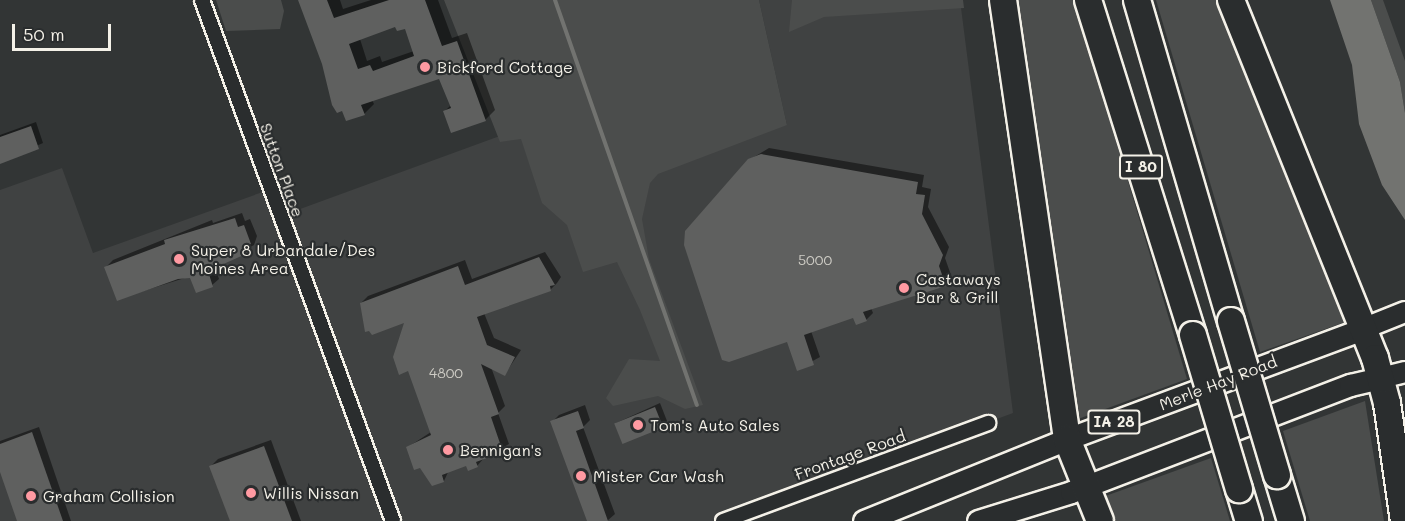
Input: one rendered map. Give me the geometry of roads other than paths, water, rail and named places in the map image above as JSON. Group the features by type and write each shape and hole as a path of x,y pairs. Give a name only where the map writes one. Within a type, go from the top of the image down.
{"highway":[{"path":"1003,0 1067,439 1083,486 1100,521"},
{"name":"I 80","path":"1088,0 1249,521"},
{"name":"I 80","path":"1137,0 1291,521"},
{"path":"1231,0 1365,327 1393,375 1404,521"}],"main road":[{"name":"Merle Hay Road","path":"864,521 1067,439 1405,312"},
{"path":"978,521 1083,486 1350,385 1393,375"}],"street":[{"name":"Sutton Place","path":"202,0 393,521"},
{"name":"Frontage Road","path":"723,521 988,423"}],"waterway":[{"path":"555,0 697,405"}],"place":[{"name":"Bickford Cottage","path":"425,67"},
{"name":"Super 8 Urbandale/Des Moines Area","path":"179,259"},
{"name":"Castaways Bar & Grill","path":"904,288"},
{"name":"Tom's Auto Sales","path":"638,425"},
{"name":"Bennigan's","path":"448,450"},
{"name":"Mister Car Wash","path":"581,476"},
{"name":"Willis Nissan","path":"251,493"},
{"name":"Graham Collision","path":"31,496"}]}
